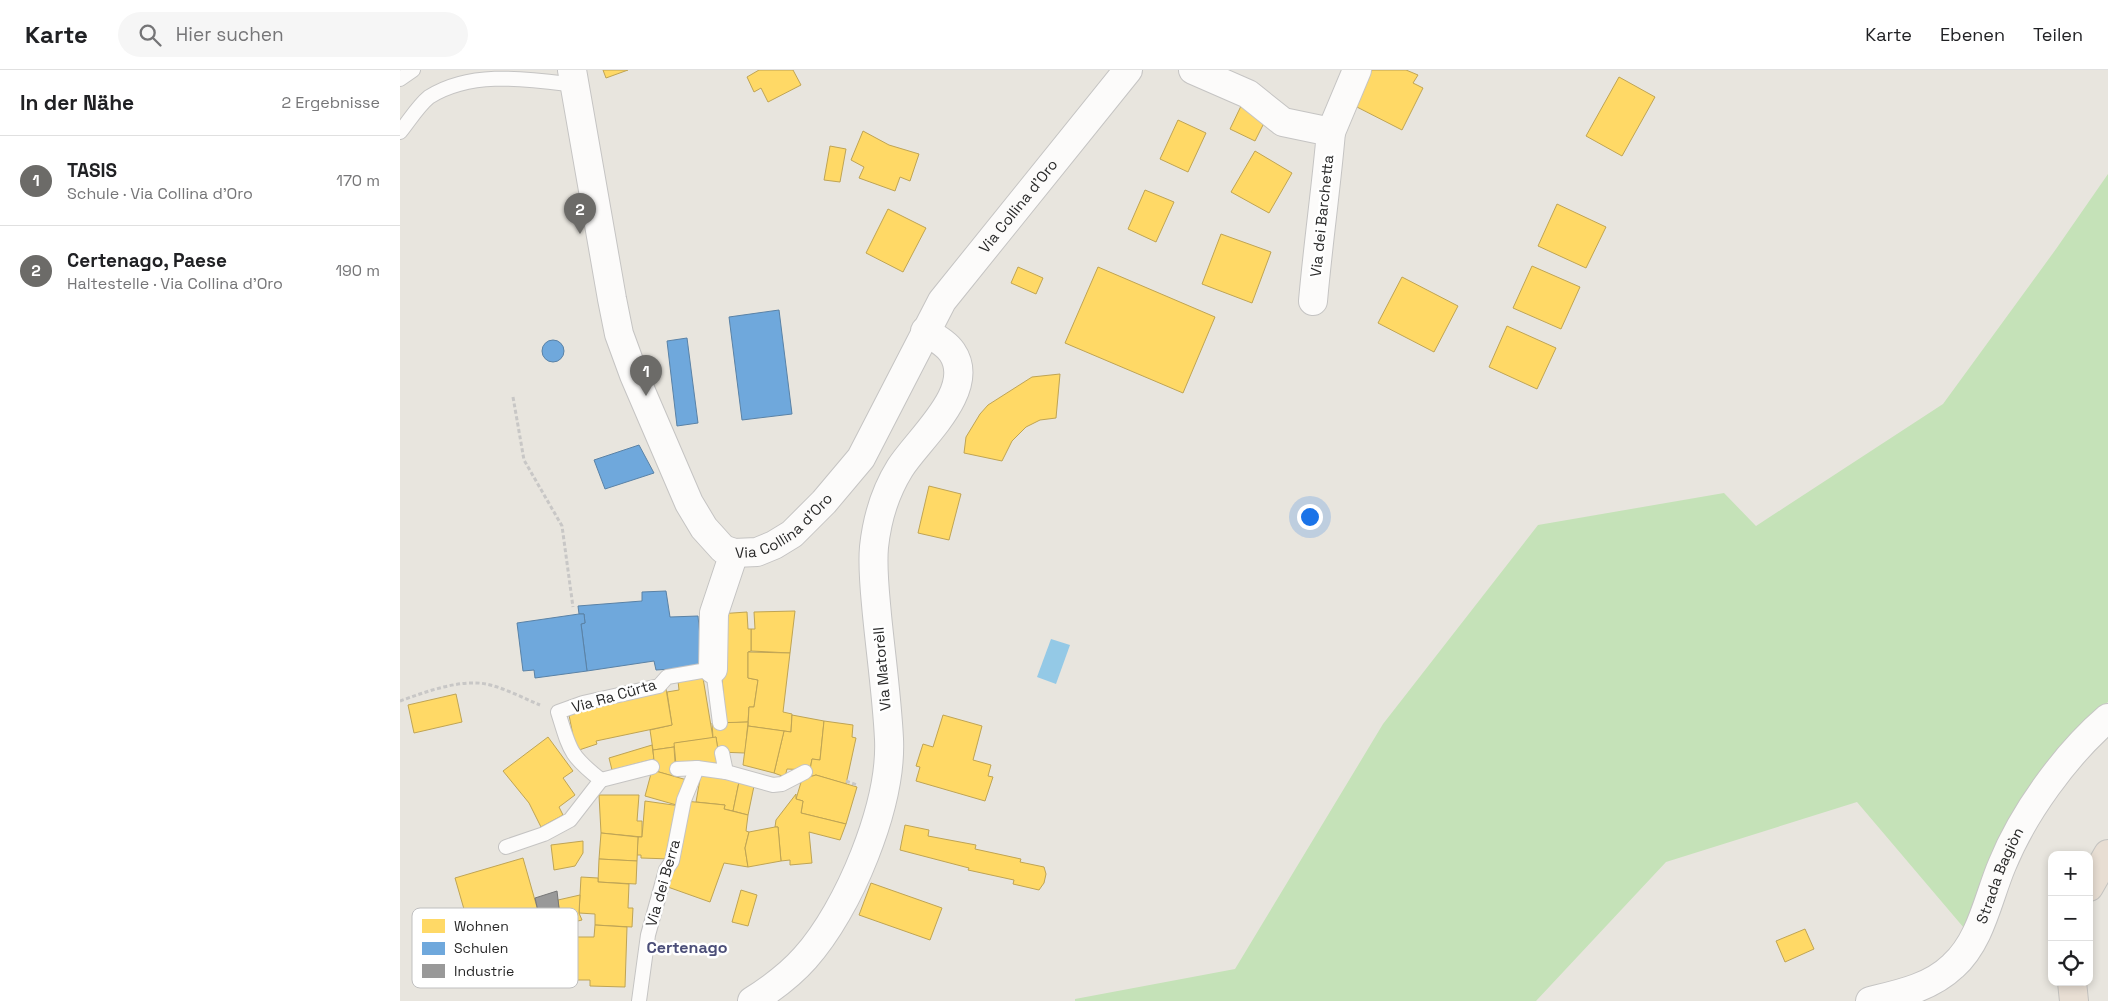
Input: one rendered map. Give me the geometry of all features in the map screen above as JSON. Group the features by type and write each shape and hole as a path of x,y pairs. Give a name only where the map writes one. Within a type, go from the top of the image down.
{"highway":[{"path":"2093,880 2108,854"},
{"path":"2072,986 2074,1001"}],"street":[{"name":"Via Collina d'Oro","path":"574,78 619,334 634,375 689,503 716,543 723,549 734,553 757,552 774,545 792,534 824,502 861,458 925,331 957,280 1128,70"},
{"path":"1194,70 1248,94 1283,122 1331,132"},
{"name":"Via dei Barchetta","path":"1313,300 1331,132 1357,70"},
{"name":"Via Matorèll","path":"752,1001 782,980 805,958 832,922 873,833 884,793 889,741 874,578 874,547 879,515 888,489 900,468 949,405 958,380 953,353 945,344 925,331"},
{"path":"713,668 714,613 734,553"},
{"name":"Strada Bagiòn","path":"1870,1001 1922,986 1938,978 1967,951 1978,929 2002,864 2030,811 2082,744 2108,718"}],"lane":[{"path":"400,79 413,70"},
{"path":"495,70 515,78"},
{"path":"400,132 428,98 454,81 491,74 515,78 574,78"},
{"path":"713,668 720,723"},
{"name":"Via Ra Cürta","path":"558,712 583,703 659,686 667,678 713,668"},
{"path":"558,712 571,752 579,763 601,780"},
{"path":"722,752 726,772"},
{"path":"506,847 544,834 570,820 601,780 652,767"},
{"path":"677,770 697,768 726,772 773,785 782,784 804,772"},
{"name":"Via dei Berra","path":"639,1001 648,935 666,870 672,861 684,800 697,768"}],"path":[{"path":"514,398 524,460 562,526 573,607"},
{"name":"Via Ra Cürta","path":"400,702 451,686 486,684 558,712"}],"green space":[{"path":"2108,174 2108,702 2094,713 1995,847 1964,928 1857,802 1666,862 1536,1001 1075,1001 1075,999 1235,969 1383,724 1538,525 1724,493 1756,526 1943,404"}],"water":[{"path":"1051,639 1070,645 1056,684 1037,677"}],"building: Wohnen":[{"path":"603,70 628,70 606,78"},
{"path":"759,70 793,70 801,85 768,102 761,88 754,92 747,77"},
{"path":"1369,70 1406,70 1418,75 1413,83 1423,88 1402,130 1353,105"},
{"path":"1619,77 1655,97 1622,156 1586,136"},
{"path":"1241,106 1267,117 1255,141 1230,129"},
{"path":"1178,120 1206,133 1188,172 1160,159"},
{"path":"863,131 889,145 919,154 910,181 900,177 895,191 859,178 864,167 851,160"},
{"path":"830,146 846,149 840,182 824,180"},
{"path":"1255,151 1292,173 1269,213 1231,192"},
{"path":"1145,190 1174,202 1156,242 1128,229"},
{"path":"1557,204 1606,227 1586,268 1538,246"},
{"path":"888,209 926,228 903,272 866,253"},
{"path":"1221,234 1271,252 1252,303 1202,284"},
{"path":"1532,266 1580,287 1561,329 1513,308"},
{"path":"1018,267 1043,278 1036,294 1011,283"},
{"path":"1098,267 1215,317 1183,393 1065,343"},
{"path":"1402,277 1458,306 1434,352 1378,323"},
{"path":"1507,326 1556,348 1537,389 1489,367"},
{"path":"1060,374 1056,418 1040,420 1026,427 1012,441 1002,461 964,453 966,437 988,405 1032,377"},
{"path":"929,486 961,494 949,540 918,533"},
{"path":"795,611 790,653 751,651 751,629 755,629 754,612"},
{"path":"747,612 748,629 751,629 751,651 748,652 748,678 758,680 754,707 749,707 748,722 725,723 718,614"},
{"path":"748,652 790,653 783,712 792,714 791,732 748,726 749,707 754,707 758,680 748,678"},
{"path":"703,678 713,738 676,743 674,747 653,750 650,730 672,725 667,692 679,690 678,681"},
{"path":"666,689 672,725 596,741 597,744 576,751 569,715 588,710 586,705"},
{"path":"456,694 462,722 414,733 408,705"},
{"path":"792,715 824,721 820,760 812,759 810,770 787,769 785,777 774,773 784,731 791,732"},
{"path":"943,715 982,726 973,760 991,765 988,776 993,777 985,801 916,781 920,767 916,766 923,744 933,747"},
{"path":"824,721 853,725 852,737 856,738 846,784 816,775 803,779 810,770 812,759 820,760"},
{"path":"748,722 745,753 718,752 716,737 713,738 712,723"},
{"path":"748,726 784,731 774,773 743,765"},
{"path":"548,737 573,771 563,778 575,795 559,807 563,815 541,827 529,803 503,771"},
{"path":"716,737 720,763 676,765 674,743"},
{"path":"652,745 654,759 612,770 609,758"},
{"path":"674,747 676,777 652,770 654,761 653,750"},
{"path":"652,770 687,780 680,806 645,796"},
{"path":"705,772 739,782 733,811 724,809 725,805 696,802 700,779"},
{"path":"816,775 857,787 846,824 801,813 803,801 796,799 802,779"},
{"path":"739,782 754,786 748,815 733,811"},
{"path":"796,794 796,799 803,801 801,813 846,824 840,840 809,832 812,863 790,865 790,860 781,861 778,827 775,827 776,820"},
{"path":"599,795 639,795 637,821 642,821 642,837 601,833"},
{"path":"645,801 680,806 671,859 641,858 641,855 637,855 638,837 642,837"},
{"path":"685,801 725,805 724,809 748,815 746,831 749,832 745,848 748,867 724,863 710,902 665,886"},
{"path":"905,825 929,830 928,836 976,845 975,849 1021,859 1020,862 1044,867 1046,874 1044,883 1039,890 1013,884 1014,880 968,870 969,868 900,850"},
{"path":"778,827 781,861 748,867 745,848 749,832"},
{"path":"601,833 638,837 637,861 599,859"},
{"path":"583,841 583,853 575,866 554,870 551,845"},
{"path":"523,858 537,908 464,908 455,878"},
{"path":"599,859 637,861 636,884 598,882"},
{"path":"581,877 598,878 598,882 629,884 628,908 633,908 632,927 595,925 595,914 579,913"},
{"path":"871,883 942,908 930,940 859,915"},
{"path":"741,890 757,895 748,926 732,922"},
{"path":"580,895 579,913 582,920 578,921 578,908 559,908 558,900"},
{"path":"595,925 627,927 625,987 590,986 590,980 578,980 578,937 594,937"},
{"path":"1805,929 1814,949 1785,962 1776,941"}],"building: Schulen":[{"path":"779,310 792,414 742,420 729,317"},
{"path":"687,338 698,423 677,426 667,341"},
{"path":"553,340 561,343 564,351 561,359 553,362 545,359 542,351 545,343"},
{"path":"639,445 654,473 605,489 594,460"},
{"path":"666,591 670,617 698,616 703,667 656,670 654,661 587,671 581,624 585,623 584,614 579,614 578,606 642,601 642,592"},
{"path":"584,614 585,623 581,624 587,671 535,678 534,670 523,671 517,623"}],"building: Industrie":[{"path":"557,891 559,908 537,908 535,898"}],"place":[{"name":"Certenago, Paese","path":"580,234"},
{"name":"TASIS","path":"646,396"}],"district":[{"name":"Certenago","path":"687,947"}]}
